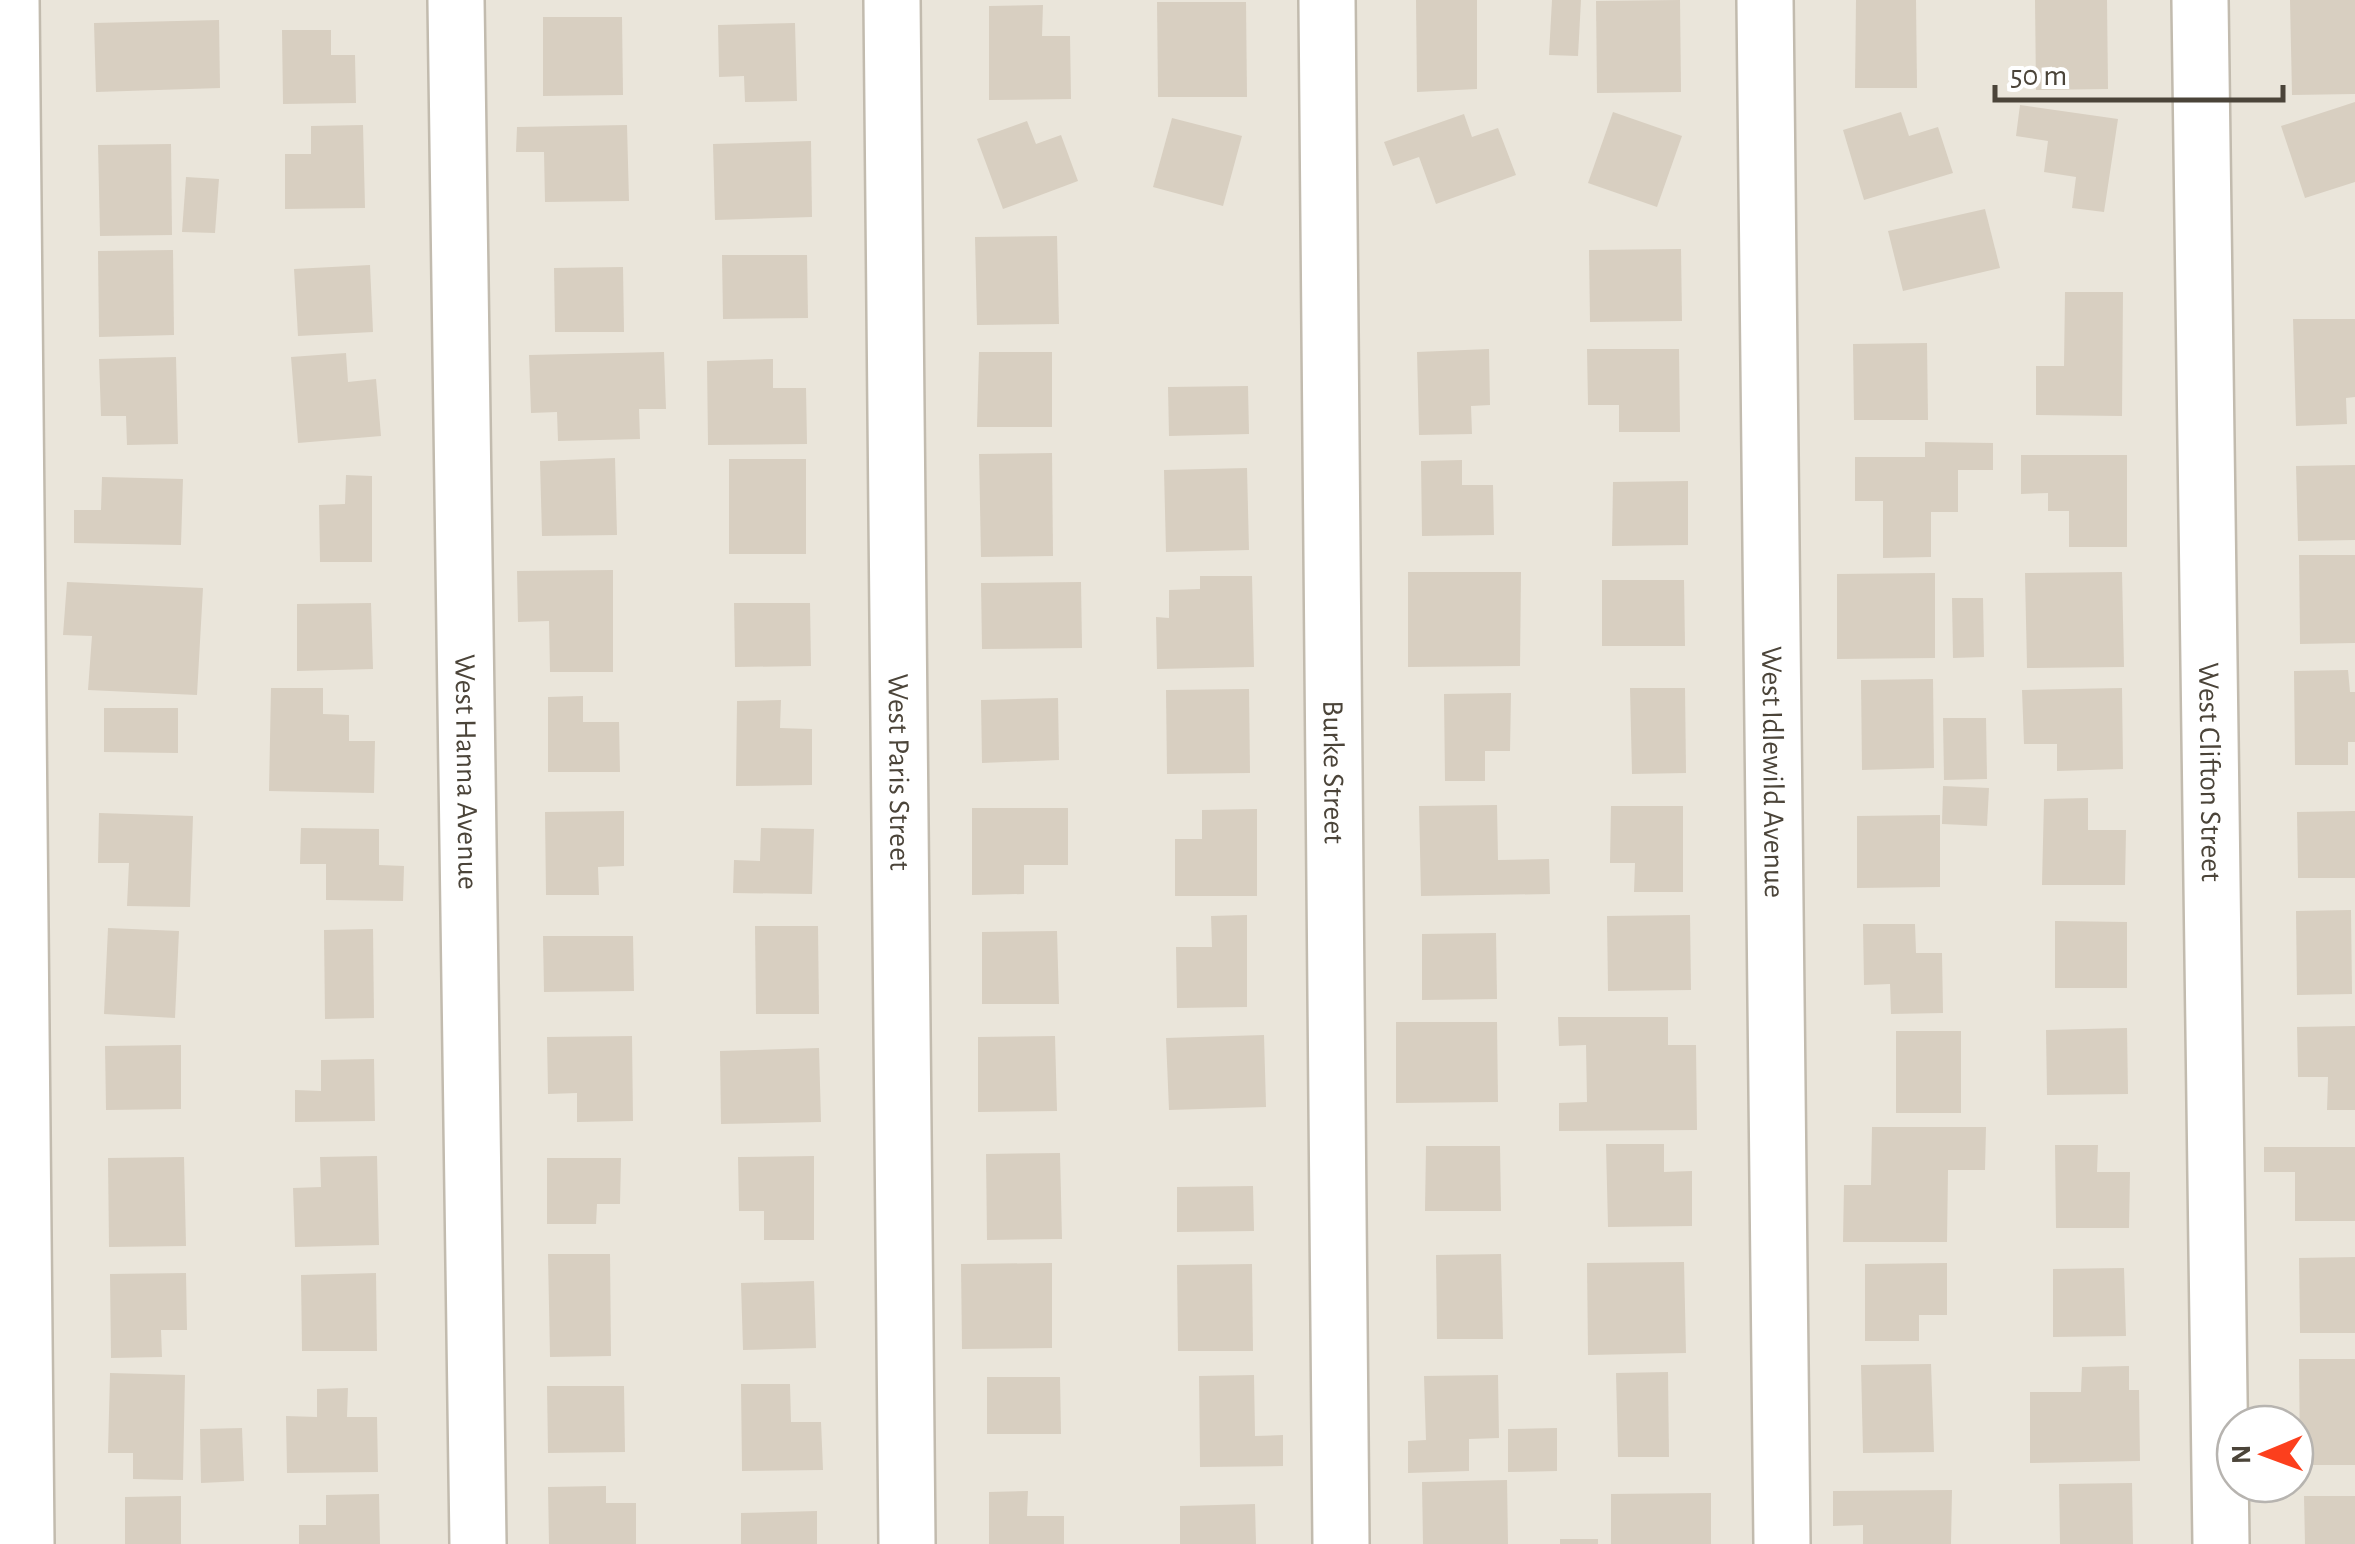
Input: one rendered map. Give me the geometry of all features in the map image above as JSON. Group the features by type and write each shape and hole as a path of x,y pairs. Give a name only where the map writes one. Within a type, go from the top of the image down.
{"street":[{"path":"11,0 26,1544"},
{"name":"West Hanna Avenue","path":"456,0 478,1544"},
{"name":"West Paris Street","path":"892,0 907,1544"},
{"name":"Burke Street","path":"1327,0 1341,1544"},
{"name":"West Idlewild Avenue","path":"1765,0 1782,1544"},
{"name":"West Clifton Street","path":"2200,0 2221,1544"}],"shaded area":[{"path":"33,0 434,0 456,1544 48,1544"},
{"path":"478,0 870,0 885,1544 500,1544"},
{"path":"914,0 1305,0 1319,1544 929,1544"},
{"path":"1349,0 1743,0 1759,1544 1363,1544"},
{"path":"1787,0 2177,0 2199,1544 1804,1544"},
{"path":"2222,0 2355,0 2355,1544 2243,1544 2242,1504 2315,1504 2315,1404 2242,1404"}],"building":[{"path":"1416,0 1477,0 1477,89 1417,92"},
{"path":"1552,0 1581,0 1578,56 1549,55"},
{"path":"1680,0 1681,92 1597,93 1596,1"},
{"path":"1856,0 1916,0 1917,88 1855,88"},
{"path":"2035,0 2107,0 2108,89 2036,90"},
{"path":"2290,0 2355,0 2355,94 2292,95"},
{"path":"1157,2 1246,2 1247,97 1158,97"},
{"path":"1043,5 1042,36 1070,36 1071,99 989,100 989,6"},
{"path":"543,17 622,17 623,95 543,96"},
{"path":"219,20 220,88 96,92 94,23"},
{"path":"795,23 797,101 745,102 744,76 719,77 718,25"},
{"path":"282,30 331,30 331,55 355,55 356,103 283,104"},
{"path":"2355,102 2355,182 2305,198 2281,126"},
{"path":"2020,105 2118,119 2104,212 2072,208 2076,177 2044,172 2048,141 2016,136"},
{"path":"1613,112 1682,136 1657,207 1588,183"},
{"path":"1901,112 1909,136 1938,127 1953,173 1864,200 1843,130"},
{"path":"1464,114 1472,137 1498,128 1516,175 1436,204 1419,157 1393,166 1384,142"},
{"path":"1172,118 1242,136 1223,206 1153,187"},
{"path":"1027,121 1036,144 1061,135 1078,181 1003,209 977,139"},
{"path":"363,125 365,208 285,209 285,154 311,154 311,126"},
{"path":"627,125 629,201 545,202 544,152 516,152 517,127"},
{"path":"811,141 812,217 715,220 713,144"},
{"path":"171,144 172,235 100,236 98,145"},
{"path":"186,177 219,179 215,233 182,232"},
{"path":"1985,209 2000,268 1903,291 1888,231"},
{"path":"1057,236 1059,324 977,325 975,237"},
{"path":"1681,249 1682,321 1590,322 1589,250"},
{"path":"173,250 174,335 99,337 98,251"},
{"path":"722,255 807,255 808,318 723,319"},
{"path":"370,265 373,332 298,336 294,269"},
{"path":"623,267 624,332 555,332 554,268"},
{"path":"2065,292 2123,292 2122,416 2036,415 2036,366 2064,366"},
{"path":"2293,319 2355,319 2355,397 2346,398 2347,424 2296,426"},
{"path":"1927,343 1928,420 1854,420 1853,344"},
{"path":"1489,349 1490,405 1471,406 1472,434 1419,435 1417,352"},
{"path":"1587,349 1679,349 1680,432 1619,432 1619,405 1588,405"},
{"path":"664,352 666,409 639,409 640,439 558,441 557,412 531,413 529,355"},
{"path":"979,352 1052,352 1052,427 977,427"},
{"path":"346,353 348,382 376,379 381,436 298,443 291,357"},
{"path":"176,357 178,444 127,445 126,416 101,416 99,359"},
{"path":"773,359 773,388 806,388 807,444 708,445 707,361"},
{"path":"1248,386 1249,434 1169,436 1168,387"},
{"path":"1925,442 1993,443 1993,470 1958,470 1958,512 1931,512 1931,557 1883,558 1883,501 1855,501 1855,457 1925,457"},
{"path":"1052,453 1053,556 981,557 979,454"},
{"path":"2021,455 2127,455 2127,547 2069,547 2069,511 2048,511 2048,493 2021,494"},
{"path":"615,458 617,535 542,536 540,461"},
{"path":"729,459 806,459 806,554 729,554"},
{"path":"1462,460 1462,485 1493,485 1494,535 1422,536 1421,461"},
{"path":"2355,465 2355,540 2298,541 2296,466"},
{"path":"1247,468 1249,550 1166,552 1164,470"},
{"path":"346,475 372,476 372,562 320,562 319,505 345,504"},
{"path":"102,477 183,479 181,545 74,543 74,510 101,510"},
{"path":"1688,481 1688,545 1612,546 1613,482"},
{"path":"2299,555 2355,555 2355,643 2300,644"},
{"path":"613,570 613,672 550,672 549,621 518,622 517,571"},
{"path":"1408,572 1521,572 1520,666 1408,667"},
{"path":"2122,572 2124,667 2027,668 2025,573"},
{"path":"1935,573 1935,658 1837,659 1837,574"},
{"path":"1200,576 1252,576 1254,667 1157,669 1156,617 1169,618 1169,590 1200,589"},
{"path":"1602,580 1684,580 1685,646 1602,646"},
{"path":"67,582 203,588 197,695 88,690 92,636 63,635"},
{"path":"1081,582 1082,648 982,649 981,583"},
{"path":"1952,598 1983,598 1984,657 1953,658"},
{"path":"371,603 373,669 297,671 297,604"},
{"path":"734,603 810,603 811,666 735,667"},
{"path":"2348,670 2350,692 2355,692 2355,742 2348,742 2348,765 2295,765 2294,671"},
{"path":"1933,679 1934,768 1862,770 1861,680"},
{"path":"271,688 323,688 323,714 349,715 349,741 375,741 374,793 269,791"},
{"path":"1630,688 1685,688 1686,773 1632,774"},
{"path":"2122,688 2123,769 2057,771 2057,744 2024,744 2022,690"},
{"path":"1249,689 1250,773 1167,774 1166,690"},
{"path":"1511,693 1510,751 1485,751 1485,781 1445,781 1444,694"},
{"path":"583,696 583,722 619,722 620,772 548,772 548,697"},
{"path":"1058,698 1059,760 982,763 981,700"},
{"path":"781,700 780,728 812,729 812,785 736,786 737,701"},
{"path":"104,708 178,708 178,753 104,752"},
{"path":"1943,718 1986,718 1987,779 1944,780"},
{"path":"1943,786 1989,788 1987,826 1942,824"},
{"path":"2088,798 2088,830 2126,830 2125,885 2042,885 2044,799"},
{"path":"1497,805 1498,860 1549,859 1550,894 1421,896 1419,806"},
{"path":"1611,806 1683,806 1683,892 1634,892 1635,863 1610,863"},
{"path":"972,808 1068,808 1068,865 1024,865 1024,894 972,895"},
{"path":"1257,809 1257,896 1175,896 1175,839 1202,839 1202,810"},
{"path":"624,811 624,866 598,867 599,895 546,895 545,812"},
{"path":"2355,811 2355,878 2298,878 2297,812"},
{"path":"99,813 193,816 190,907 127,906 129,863 98,863"},
{"path":"1940,815 1940,887 1857,888 1857,816"},
{"path":"301,828 379,829 379,865 404,866 403,901 326,900 326,864 300,864"},
{"path":"761,828 814,829 812,894 733,893 734,860 760,861"},
{"path":"2351,910 2352,994 2297,995 2296,911"},
{"path":"1247,915 1247,1007 1177,1008 1176,947 1212,947 1211,916"},
{"path":"1690,915 1691,990 1608,991 1607,916"},
{"path":"2055,921 2127,922 2127,988 2055,988"},
{"path":"1863,924 1915,924 1916,953 1942,953 1943,1013 1891,1014 1890,984 1864,985"},
{"path":"755,926 818,926 819,1014 756,1014"},
{"path":"108,928 179,931 175,1018 104,1014"},
{"path":"373,929 374,1018 325,1019 324,930"},
{"path":"1057,931 1059,1004 982,1004 982,932"},
{"path":"1496,933 1497,999 1422,1000 1422,934"},
{"path":"543,936 633,936 634,991 544,992"},
{"path":"1558,1017 1668,1017 1668,1045 1696,1045 1697,1130 1559,1131 1559,1103 1587,1102 1586,1045 1559,1046"},
{"path":"1396,1022 1497,1022 1498,1102 1396,1103"},
{"path":"2355,1026 2355,1110 2327,1110 2328,1077 2298,1077 2297,1027"},
{"path":"2127,1028 2128,1094 2047,1095 2046,1030"},
{"path":"1896,1031 1961,1031 1961,1113 1896,1113"},
{"path":"1264,1035 1266,1107 1169,1110 1166,1038"},
{"path":"632,1036 633,1121 577,1122 577,1093 548,1094 547,1037"},
{"path":"1055,1036 1057,1111 978,1112 978,1037"},
{"path":"181,1045 181,1109 106,1110 105,1046"},
{"path":"819,1048 821,1122 721,1124 720,1051"},
{"path":"374,1059 375,1121 295,1122 295,1090 321,1091 321,1060"},
{"path":"1872,1127 1986,1127 1985,1170 1948,1170 1947,1242 1843,1242 1844,1185 1871,1185"},
{"path":"1606,1144 1664,1144 1664,1172 1692,1171 1692,1226 1608,1227"},
{"path":"2055,1145 2098,1145 2097,1172 2130,1172 2129,1228 2056,1228"},
{"path":"1426,1146 1500,1146 1501,1211 1425,1211"},
{"path":"2264,1147 2355,1147 2355,1221 2295,1221 2295,1172 2264,1172"},
{"path":"1060,1153 1062,1239 987,1240 986,1154"},
{"path":"377,1156 379,1245 295,1247 293,1188 321,1187 320,1157"},
{"path":"814,1156 814,1240 764,1240 764,1211 739,1211 738,1157"},
{"path":"184,1157 186,1246 109,1247 108,1158"},
{"path":"547,1158 621,1158 620,1204 597,1204 596,1224 547,1224"},
{"path":"1253,1186 1254,1231 1177,1232 1177,1187"},
{"path":"548,1254 610,1254 611,1356 550,1357"},
{"path":"1501,1254 1503,1339 1437,1339 1436,1255"},
{"path":"2355,1257 2355,1333 2300,1333 2299,1258"},
{"path":"1684,1262 1686,1353 1588,1355 1587,1263"},
{"path":"1052,1263 1052,1348 962,1349 961,1264"},
{"path":"1947,1263 1947,1315 1919,1315 1919,1341 1865,1341 1865,1264"},
{"path":"1252,1264 1253,1351 1178,1351 1177,1265"},
{"path":"2124,1268 2126,1336 2053,1337 2053,1269"},
{"path":"186,1273 187,1330 161,1330 162,1357 111,1358 110,1274"},
{"path":"376,1273 377,1351 302,1351 301,1275"},
{"path":"814,1281 816,1348 743,1350 741,1283"},
{"path":"2299,1359 2355,1359 2355,1465 2315,1465 2315,1404 2299,1404"},
{"path":"1931,1364 1934,1452 1863,1453 1861,1365"},
{"path":"2129,1366 2129,1390 2139,1390 2140,1461 2030,1463 2030,1392 2081,1392 2082,1367"},
{"path":"1668,1372 1669,1457 1618,1457 1616,1373"},
{"path":"110,1373 185,1375 183,1480 133,1479 133,1453 108,1453"},
{"path":"1254,1375 1255,1436 1283,1435 1283,1466 1200,1467 1199,1376"},
{"path":"1498,1375 1499,1438 1469,1439 1469,1471 1408,1473 1408,1441 1426,1440 1424,1376"},
{"path":"987,1377 1060,1377 1061,1434 987,1434"},
{"path":"741,1384 790,1384 791,1422 821,1422 823,1470 742,1471"},
{"path":"547,1386 624,1386 625,1452 548,1453"},
{"path":"348,1388 347,1417 377,1417 378,1472 287,1473 286,1416 317,1417 317,1389"},
{"path":"242,1428 244,1481 201,1483 200,1429"},
{"path":"1557,1428 1557,1471 1508,1472 1508,1429"},
{"path":"1507,1480 1508,1544 1423,1544 1422,1482"},
{"path":"2132,1483 2133,1544 2060,1544 2059,1484"},
{"path":"606,1486 606,1503 636,1503 636,1544 549,1544 548,1487"},
{"path":"1952,1490 1951,1544 1863,1544 1863,1525 1833,1526 1833,1491"},
{"path":"1028,1491 1027,1516 1064,1516 1064,1544 989,1544 989,1492"},
{"path":"1711,1493 1711,1544 1611,1544 1611,1494"},
{"path":"379,1494 380,1544 299,1544 299,1525 326,1525 326,1495"},
{"path":"181,1496 181,1544 125,1544 125,1497"},
{"path":"2315,1496 2355,1496 2355,1544 2305,1544 2304,1504 2315,1504"},
{"path":"1255,1504 1256,1544 1180,1544 1180,1506"},
{"path":"817,1511 817,1544 741,1544 741,1513"},
{"path":"1560,1539 1598,1539 1598,1544 1560,1544"}]}
